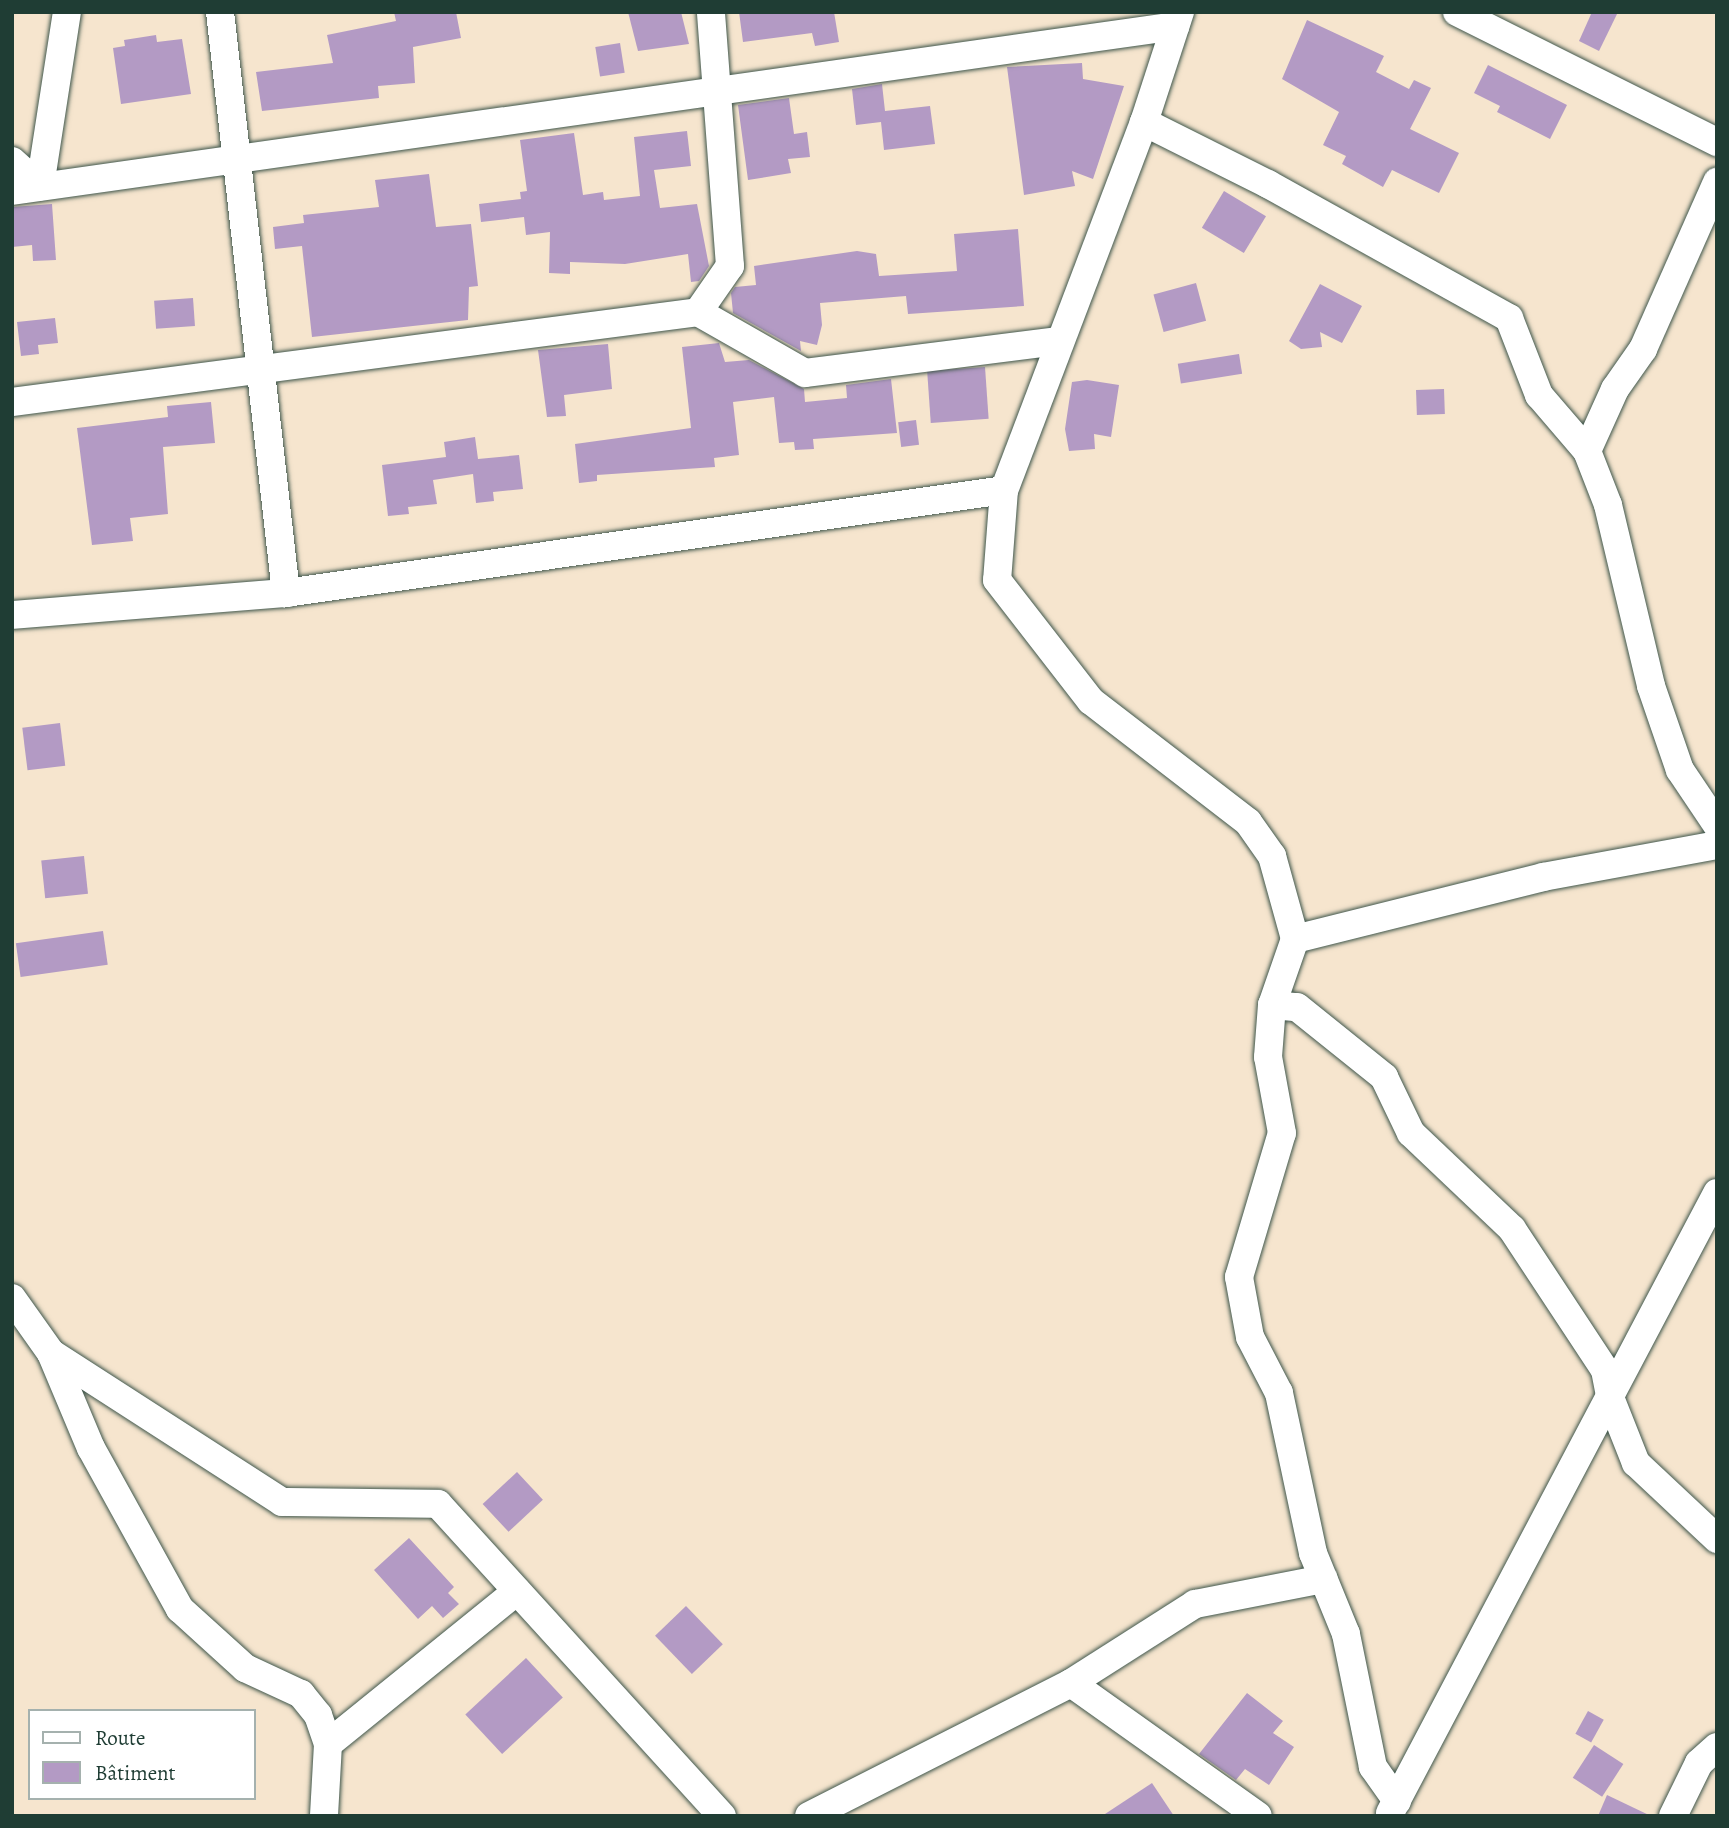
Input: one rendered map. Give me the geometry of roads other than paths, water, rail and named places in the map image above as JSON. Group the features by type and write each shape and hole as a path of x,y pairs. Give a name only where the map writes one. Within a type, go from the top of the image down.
{"street":[{"path":"40,186 67,12"},
{"path":"220,12 264,369 286,593"},
{"path":"698,312 730,266 719,89 711,12"},
{"path":"1457,12 1717,142"},
{"path":"12,191 719,89 1177,19 1144,122 1004,490 997,579 1091,701 1248,822 1272,856 1295,939 1272,1004 1268,1057 1282,1133 1239,1277 1250,1337 1279,1393 1313,1553 1346,1634 1373,1767 1393,1808"},
{"path":"1144,122 1268,184 1509,318 1539,395 1587,451 1608,505 1651,686 1680,770 1717,825"},
{"path":"12,161 40,186"},
{"path":"1587,451 1615,389 1643,349 1717,182"},
{"path":"12,401 698,312 805,373 1059,341"},
{"path":"12,615 286,593 1004,490"},
{"path":"1295,939 1543,877 1717,845"},
{"path":"1272,1004 1297,1007 1384,1077 1411,1133 1512,1229 1605,1370 1611,1400 1636,1463 1717,1539"},
{"path":"1393,1808 1611,1400 1717,1193"},
{"path":"12,1298 51,1353 91,1448 180,1609 245,1668 301,1694 317,1714 328,1744 324,1816"},
{"path":"51,1353 282,1502 438,1504 722,1816"},
{"path":"809,1816 1071,1683 1195,1604 1324,1579"},
{"path":"328,1744 517,1591"},
{"path":"1071,1683 1258,1816"},
{"path":"1673,1816 1699,1763 1717,1747"}]}
